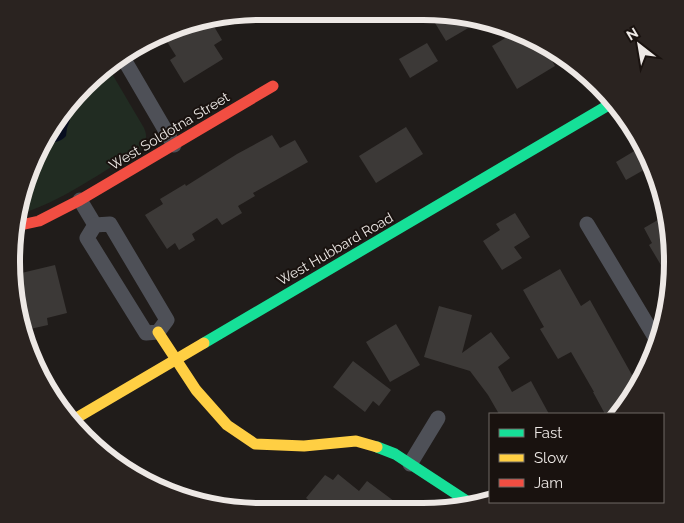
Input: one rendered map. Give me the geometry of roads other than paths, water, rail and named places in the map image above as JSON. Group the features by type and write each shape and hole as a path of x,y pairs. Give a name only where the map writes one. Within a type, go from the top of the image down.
{"street":[{"path":"126,62 174,145"},
{"name":"West Soldotna Street","path":"23,225 40,221 80,200 273,86"},
{"name":"West Hubbard Road","path":"77,418 607,106"},
{"path":"80,200 95,225"},
{"path":"110,224 167,320 158,332 146,333 87,238 95,225 110,224"},
{"path":"586,224 653,334"},
{"path":"158,332 196,390 227,425 255,444 304,446 356,441 372,445 394,454 464,499"},
{"path":"410,464 438,418"}],"water":[{"path":"69,116 70,120 66,136 51,143"}]}
